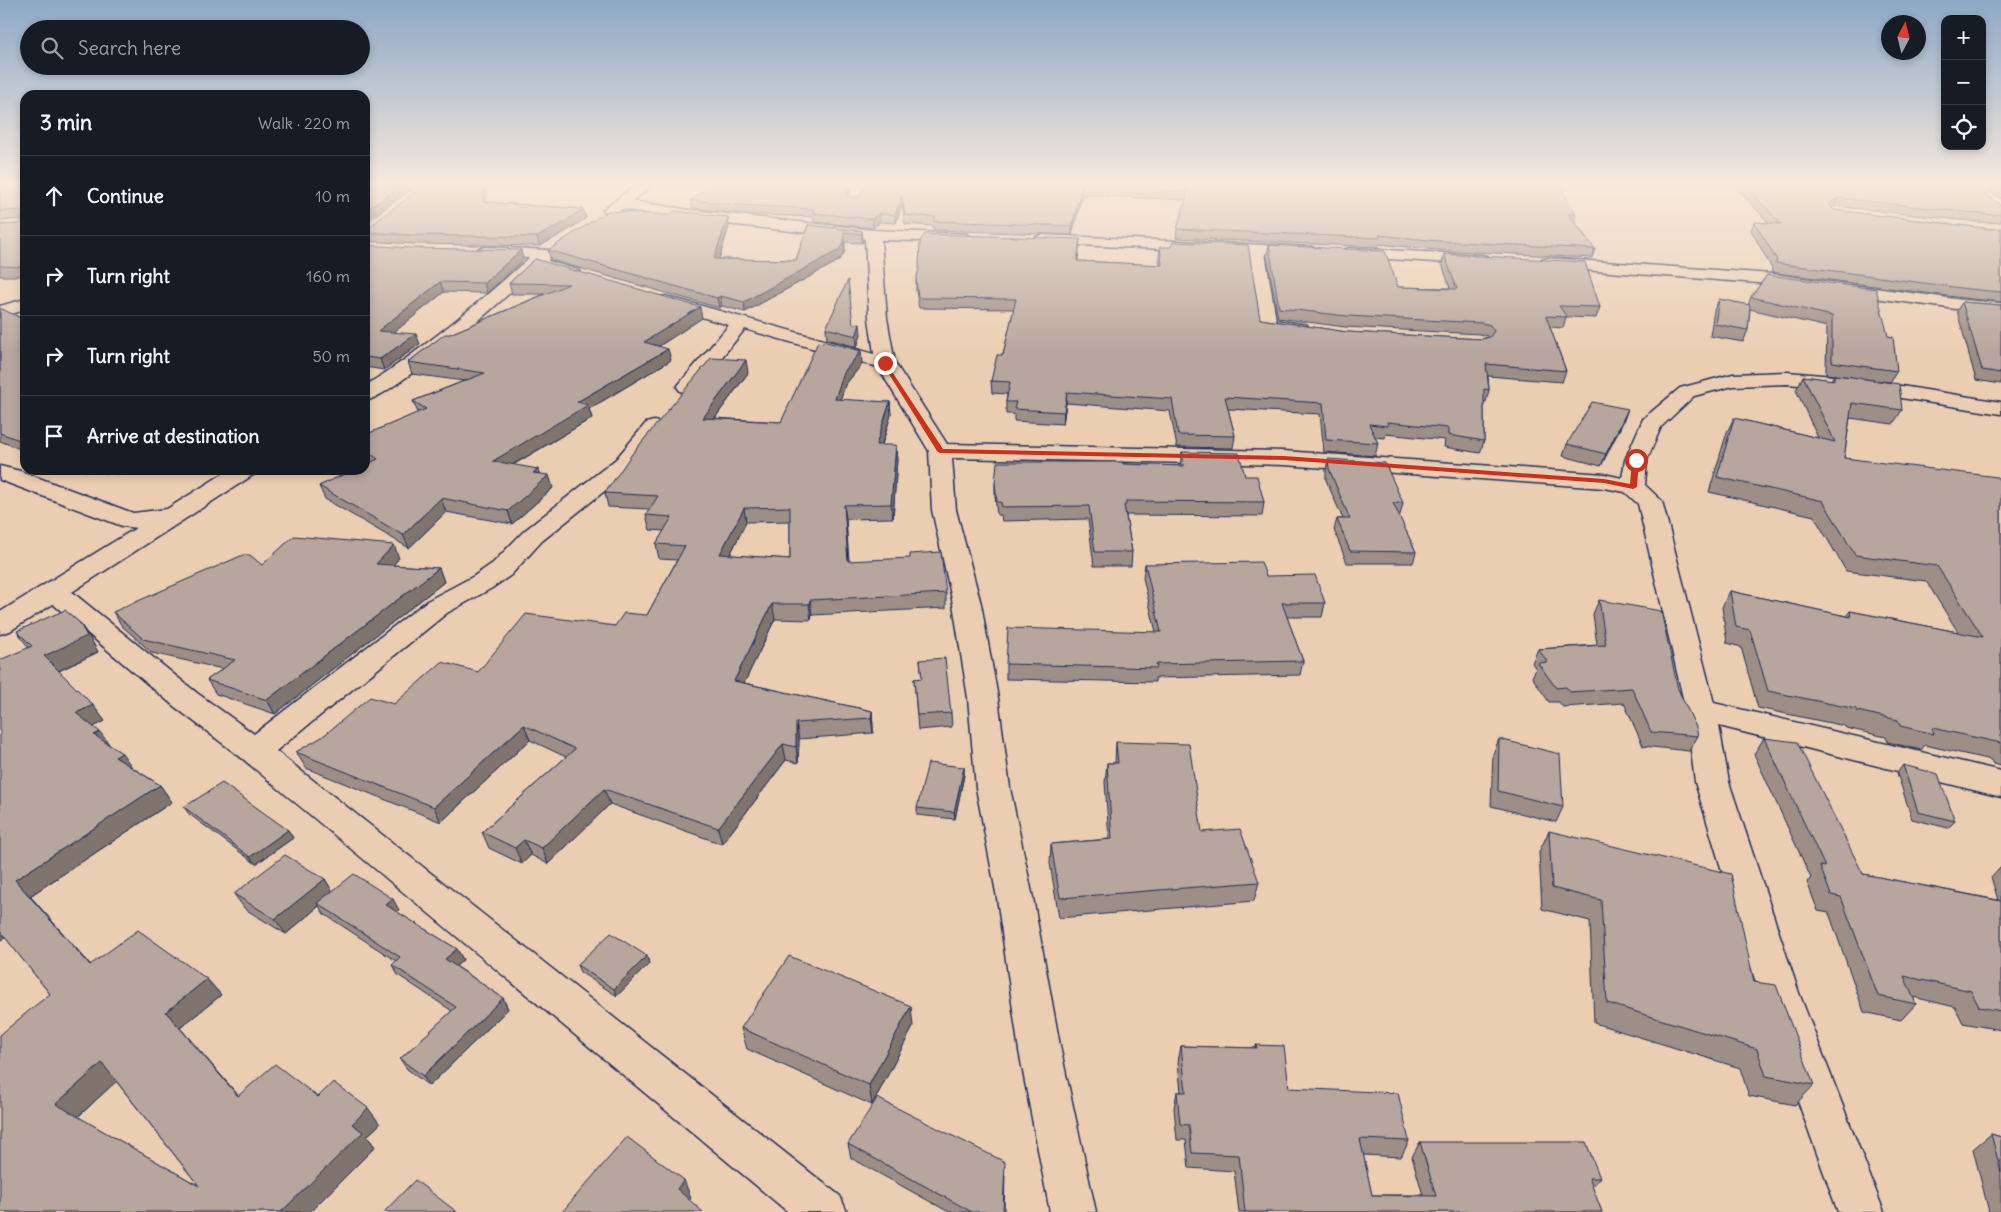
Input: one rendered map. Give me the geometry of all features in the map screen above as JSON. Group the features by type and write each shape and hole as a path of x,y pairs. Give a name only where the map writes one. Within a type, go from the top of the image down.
{"street":[{"path":"873,240 878,318 885,363 940,451 944,510 967,604 982,698 993,788 1040,1051 1073,1212"},
{"path":"1043,240 1494,260"},
{"path":"1256,248 1268,325 1316,332"},
{"path":"463,252 550,249"},
{"path":"550,249 539,263 589,279"},
{"path":"370,392 385,383 484,308 550,249"},
{"path":"1531,262 1772,279 1963,305 2001,308"},
{"path":"646,295 885,363"},
{"path":"0,312 20,306"},
{"path":"254,751 436,606 483,582 502,569 533,536 624,464 740,323"},
{"path":"1633,487 1636,460 1651,424 1687,392 1733,380 1787,378 1845,383 2001,408"},
{"path":"940,451 1284,458 1604,481 1633,487 1650,501 1701,712 1712,782 1780,993 1861,1212"},
{"path":"0,473 131,521 172,516"},
{"path":"0,625 55,592 237,475"},
{"path":"119,551 131,521"},
{"path":"55,592 186,700 254,751 824,1212"},
{"path":"1701,712 2001,784"}],"building":[{"path":"0,240 20,240 20,267 0,266"},
{"path":"564,240 720,240 714,259 796,260 803,240 844,240 839,250 744,302 720,296 717,298 548,250"},
{"path":"1080,240 1077,261 1162,265 1160,247 1171,247 1173,242 1248,245 1260,319 1347,332 1482,339 1490,337 1494,331 1490,325 1482,323 1347,316 1279,308 1269,245 1385,251 1398,287 1457,289 1444,254 1585,262 1600,307 1559,306 1567,317 1546,316 1566,371 1486,364 1489,390 1484,389 1484,441 1448,435 1448,428 1387,422 1388,426 1369,424 1378,443 1326,440 1323,403 1225,397 1235,436 1178,435 1172,399 1067,392 1064,412 1014,409 1016,402 1006,402 1010,382 991,381 997,355 1003,355 1016,299 918,298 916,280 919,269 920,241"},
{"path":"1425,240 1588,240 1595,249"},
{"path":"1765,240 2001,240 2001,292 1775,263 1777,260"},
{"path":"370,245 521,250 484,283 440,282 378,331 416,334 380,359 370,358"},
{"path":"535,259 700,307 644,342 668,349 577,402 588,405 493,461 538,469 533,473 549,475 508,511 441,498 403,535 319,486 342,475 370,475 370,463 378,459 370,453 370,433 426,409 413,401 485,373 408,362 445,334 450,334 569,284 509,283"},
{"path":"1767,275 1876,289 1888,336 1893,337 1897,371 1832,362 1832,316 1751,297"},
{"path":"848,280 853,324 860,324 856,336 826,328"},
{"path":"1719,299 1750,305 1748,330 1715,324"},
{"path":"1962,302 2001,305 2001,373 1982,370"},
{"path":"0,309 2,309 20,318 20,440 0,433"},
{"path":"823,341 861,351 844,372 835,399 890,402 876,445 896,445 891,504 844,505 848,561 910,558 910,554 941,552 946,593 810,600 809,604 772,604 734,681 872,711 871,718 796,723 796,747 783,744 718,828 604,789 542,848 524,840 515,848 482,832 575,749 524,725 434,807 296,752 322,737 370,697 394,704 442,662 478,672 526,614 615,626 624,613 647,615 685,546 656,544 672,517 646,515 658,496 605,493 632,454 711,358 746,360 703,418 781,422 818,342 823,343","holes":["790,507 790,559 720,554 744,508"]},
{"path":"1834,375 1899,384 1902,410 1852,403 1844,458 1997,477 2001,483 2001,743 1932,728 1934,734 1900,726 1898,720 1857,711 1856,709 1768,691 1750,630 1736,627 1730,591 1851,617 1850,611 1983,637 1937,566 1855,555 1823,501 1717,477 1734,418 1835,442 1803,376 1834,380"},
{"path":"1592,402 1628,409 1606,454 1567,444"},
{"path":"1182,452 1239,453 1245,476 1257,476 1264,502 1126,501 1126,505 1124,505 1132,552 1095,552 1089,506 1002,507 1001,502 997,502 995,483 997,462 1123,462 1123,464 1184,466"},
{"path":"1328,459 1385,463 1403,503 1393,503 1416,552 1350,551 1337,519 1350,519 1329,469"},
{"path":"294,536 394,545 376,564 439,568 267,700 207,680 235,660 143,639 113,612 243,555 250,555 262,565"},
{"path":"1261,562 1266,576 1315,575 1325,603 1282,603 1303,661 1156,664 1157,668 1006,664 1008,628 1161,632 1145,564"},
{"path":"1599,600 1661,611 1678,689 1696,727 1698,736 1651,732 1632,688 1570,692 1566,687 1556,688 1538,663 1548,662 1538,649 1606,645"},
{"path":"65,610 79,622 87,636 44,656 93,705 76,713 100,732 94,735 122,753 115,757 160,785 15,880 90,965 138,930 207,979 166,1012 238,1096 275,1064 318,1097 333,1082 368,1108 352,1124 363,1132 281,1212 0,1212 0,1035 50,994 0,931 0,660 32,646 17,631","holes":["102,1063 199,1186 56,1104"]},
{"path":"945,658 951,713 917,715 914,679 922,678 920,660"},
{"path":"1764,738 1797,742 1863,874 2001,901 2001,1011 1979,1007 1971,991 1904,976 1916,1004 1878,996 1841,897 1831,895 1820,866 1825,867"},
{"path":"1499,739 1560,754 1563,807 1498,791"},
{"path":"1116,742 1189,744 1202,832 1240,829 1259,882 1060,898 1051,844 1112,839 1107,763 1118,763"},
{"path":"928,763 964,767 954,812 917,808"},
{"path":"1903,765 1938,774 1955,821 1918,812"},
{"path":"222,783 288,830 250,857 184,807"},
{"path":"1549,831 1731,874 1754,982 1776,985 1814,1085 1766,1076 1757,1049 1607,1003 1601,900 1552,888"},
{"path":"285,855 325,879 275,919 234,894"},
{"path":"354,874 393,899 386,905 457,949 445,959 503,998 423,1076 400,1059 456,1007 392,965 400,957 317,903"},
{"path":"611,933 647,956 614,989 577,965"},
{"path":"789,956 911,1006 869,1085 741,1028"},
{"path":"1256,1045 1284,1046 1289,1088 1398,1093 1409,1141 1360,1139 1372,1195 1436,1196 1420,1142 1586,1142 1600,1178 1589,1178 1602,1212 1245,1212 1239,1155 1192,1153 1189,1125 1180,1124 1177,1092 1186,1092 1181,1046 1257,1048"},
{"path":"877,1098 1005,1162 1003,1212 972,1212 848,1144"},
{"path":"1991,1134 2001,1137 2001,1172"},
{"path":"627,1137 684,1180 677,1189 703,1212 562,1212"},
{"path":"415,1180 457,1212 384,1212"}],"route":[{"path":"885,363 940,451 1284,458 1604,481 1633,487 1636,460"}]}
